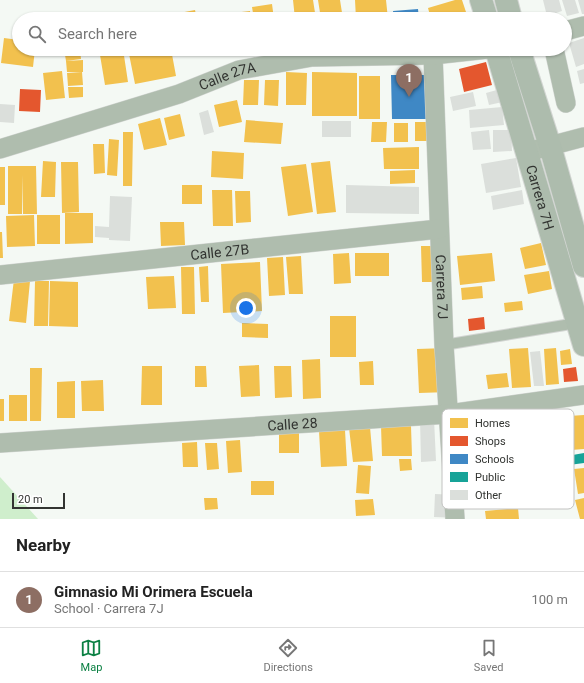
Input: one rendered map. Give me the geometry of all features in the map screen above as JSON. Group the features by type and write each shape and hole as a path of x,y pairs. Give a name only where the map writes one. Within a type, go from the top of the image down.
{"street":[{"path":"481,0 485,12"},
{"path":"506,0 509,12"},
{"path":"572,29 584,26"},
{"name":"Calle 27A","path":"0,149 179,94 239,70 312,57 372,56"},
{"name":"Carrera 7J","path":"433,56 444,345 449,409"},
{"name":"Carrera 7H","path":"498,56 584,345"},
{"name":"Carrera 7H","path":"521,56 580,241 584,266"},
{"path":"556,56 566,103"},
{"path":"527,152 584,137"},
{"name":"Calle 27B","path":"0,275 439,229"},
{"path":"554,248 580,241"},
{"name":"Calle 28","path":"485,409 584,395"},
{"name":"Calle 28","path":"0,443 442,414"},
{"name":"Carrera 7J","path":"454,509 455,519"}],"lane":[{"path":"444,345 577,323"}],"green space":[{"path":"0,477 38,519 0,519"}],"building: Homes":[{"path":"293,0 313,0 315,12 294,12"},
{"path":"318,0 340,0 342,12 320,12"},
{"path":"355,0 386,0 387,12 356,12"},
{"path":"455,0 462,0 466,12 429,12 428,8"},
{"path":"272,4 273,12 253,12 252,7"},
{"path":"195,10 195,12 184,12"},
{"path":"4,38 12,39 12,56 34,56 33,67 1,63"},
{"path":"65,56 81,56 81,59 66,61"},
{"path":"100,56 124,56 128,82 105,85"},
{"path":"129,56 172,56 176,76 135,84"},
{"path":"83,60 83,72 67,72 66,61"},
{"path":"62,71 65,98 46,100 43,73"},
{"path":"82,72 83,85 68,86 67,73"},
{"path":"286,72 307,73 306,105 286,105"},
{"path":"312,72 357,73 357,116 312,116"},
{"path":"359,76 380,76 380,119 359,119"},
{"path":"244,80 259,80 258,105 243,105"},
{"path":"265,80 279,80 278,106 264,105"},
{"path":"68,87 83,87 83,97 69,98"},
{"path":"237,100 242,122 219,127 214,105"},
{"path":"180,114 185,136 169,140 164,118"},
{"path":"160,118 167,145 144,150 138,124"},
{"path":"246,120 283,123 281,144 244,142"},
{"path":"372,122 387,122 386,142 371,142"},
{"path":"415,122 431,122 431,141 415,141"},
{"path":"394,123 408,123 408,142 394,142"},
{"path":"123,132 133,132 132,186 123,186"},
{"path":"109,139 119,140 117,176 107,175"},
{"path":"93,144 104,144 105,173 94,174"},
{"path":"419,147 419,169 384,169 383,148"},
{"path":"212,151 244,153 243,179 211,177"},
{"path":"43,161 56,162 55,197 41,197"},
{"path":"330,161 336,212 317,214 311,163"},
{"path":"61,162 78,162 79,212 62,213"},
{"path":"306,164 313,212 288,216 281,167"},
{"path":"8,166 36,166 37,214 23,214 22,175 22,214 8,214"},
{"path":"0,167 5,167 5,205 0,205"},
{"path":"415,170 415,183 390,184 390,171"},
{"path":"182,185 202,185 202,204 182,204"},
{"path":"212,190 232,190 233,226 213,226"},
{"path":"235,191 250,191 251,222 236,223"},
{"path":"65,213 93,213 93,243 65,244"},
{"path":"34,215 35,246 7,247 6,216"},
{"path":"37,215 60,215 60,244 37,244"},
{"path":"160,222 184,222 185,245 161,246"},
{"path":"0,232 2,232 3,258 0,258"},
{"path":"541,243 546,265 525,269 520,248"},
{"path":"421,246 434,246 435,282 422,282"},
{"path":"349,253 351,283 334,284 333,254"},
{"path":"355,253 389,253 389,276 355,276"},
{"path":"492,253 495,281 460,285 457,256"},
{"path":"301,256 303,294 289,294 286,257"},
{"path":"283,257 285,295 269,296 267,258"},
{"path":"260,262 262,311 223,313 221,264"},
{"path":"208,266 209,302 201,302 199,267"},
{"path":"181,267 194,267 195,314 182,314"},
{"path":"549,271 552,289 528,294 524,275"},
{"path":"174,276 176,308 148,309 146,277"},
{"path":"14,279 30,281 26,323 9,321"},
{"path":"35,281 49,281 48,326 34,326"},
{"path":"50,281 78,282 78,327 49,326"},
{"path":"482,286 483,298 462,300 461,288"},
{"path":"522,301 523,310 505,312 504,303"},
{"path":"330,316 356,316 356,357 330,357"},
{"path":"242,323 268,324 268,338 242,337"},
{"path":"447,348 449,392 419,393 417,349"},
{"path":"528,348 531,387 512,388 509,349"},
{"path":"556,348 559,384 546,385 544,349"},
{"path":"570,349 572,364 561,365 560,351"},
{"path":"320,359 321,398 303,399 302,360"},
{"path":"373,361 374,385 360,385 359,362"},
{"path":"259,365 260,396 241,397 239,366"},
{"path":"142,366 162,366 162,405 141,405"},
{"path":"195,366 206,366 207,387 195,387"},
{"path":"274,366 291,366 292,397 275,398"},
{"path":"30,368 42,368 41,421 30,421"},
{"path":"507,373 509,387 488,389 486,375"},
{"path":"103,380 104,411 82,411 81,381"},
{"path":"75,381 75,418 57,418 57,382"},
{"path":"9,395 27,395 27,421 9,421"},
{"path":"0,399 4,399 4,421 0,421"},
{"path":"584,415 584,449 574,450 574,416"},
{"path":"381,426 411,426 412,456 382,456"},
{"path":"370,427 373,461 353,462 349,428"},
{"path":"345,430 347,466 321,467 319,431"},
{"path":"279,433 299,433 299,453 279,453"},
{"path":"240,440 242,472 228,473 226,441"},
{"path":"197,442 198,467 183,467 182,443"},
{"path":"205,443 217,443 219,469 207,470"},
{"path":"399,459 411,459 412,470 400,471"},
{"path":"358,465 371,466 369,494 356,493"},
{"path":"584,468 584,493 578,494 574,469"},
{"path":"251,481 274,481 274,495 251,495"},
{"path":"204,498 217,498 218,509 205,510"},
{"path":"584,498 584,519 580,519 575,500"},
{"path":"373,499 375,515 356,516 355,500"},
{"path":"518,509 519,519 486,519 485,511"}],"building: Shops":[{"path":"486,62 492,85 464,92 459,69"},
{"path":"20,89 41,90 40,112 19,111"},
{"path":"484,317 485,329 469,331 468,319"},
{"path":"576,367 578,381 564,382 563,369"}],"building: Schools":[{"path":"418,9 418,12 393,12"},
{"path":"391,75 426,75 426,119 392,119"}],"building: Public":[{"path":"584,453 584,463 574,464 574,455"}],"building: Other":[{"path":"543,0 559,0 562,11 546,12"},
{"path":"562,0 575,0 579,13 572,15 572,12 566,12"},
{"path":"578,0 584,0 584,14 582,14"},
{"path":"584,38 584,64 576,67 572,53 572,42"},
{"path":"584,69 584,83 580,84 577,71"},
{"path":"504,88 507,101 489,105 486,93"},
{"path":"473,92 476,106 453,111 450,97"},
{"path":"0,104 15,105 14,123 0,122"},
{"path":"502,107 504,125 470,128 469,110"},
{"path":"208,110 214,132 204,135 199,113"},
{"path":"322,121 351,121 351,137 322,137"},
{"path":"489,130 491,149 473,150 471,132"},
{"path":"493,130 511,130 512,151 493,152"},
{"path":"516,158 521,187 486,193 481,164"},
{"path":"346,185 419,187 419,214 346,213"},
{"path":"522,190 524,204 493,210 491,196"},
{"path":"110,196 132,197 130,241 109,240 109,238 95,237 95,226 109,227"},
{"path":"540,351 544,386 534,386 530,352"},
{"path":"420,419 434,419 436,461 421,462"},
{"path":"435,494 442,494 442,509 459,509 459,518 434,517"}],"place":[{"name":"Gimnasio Mi Orimera Escuela","path":"409,97"}]}
